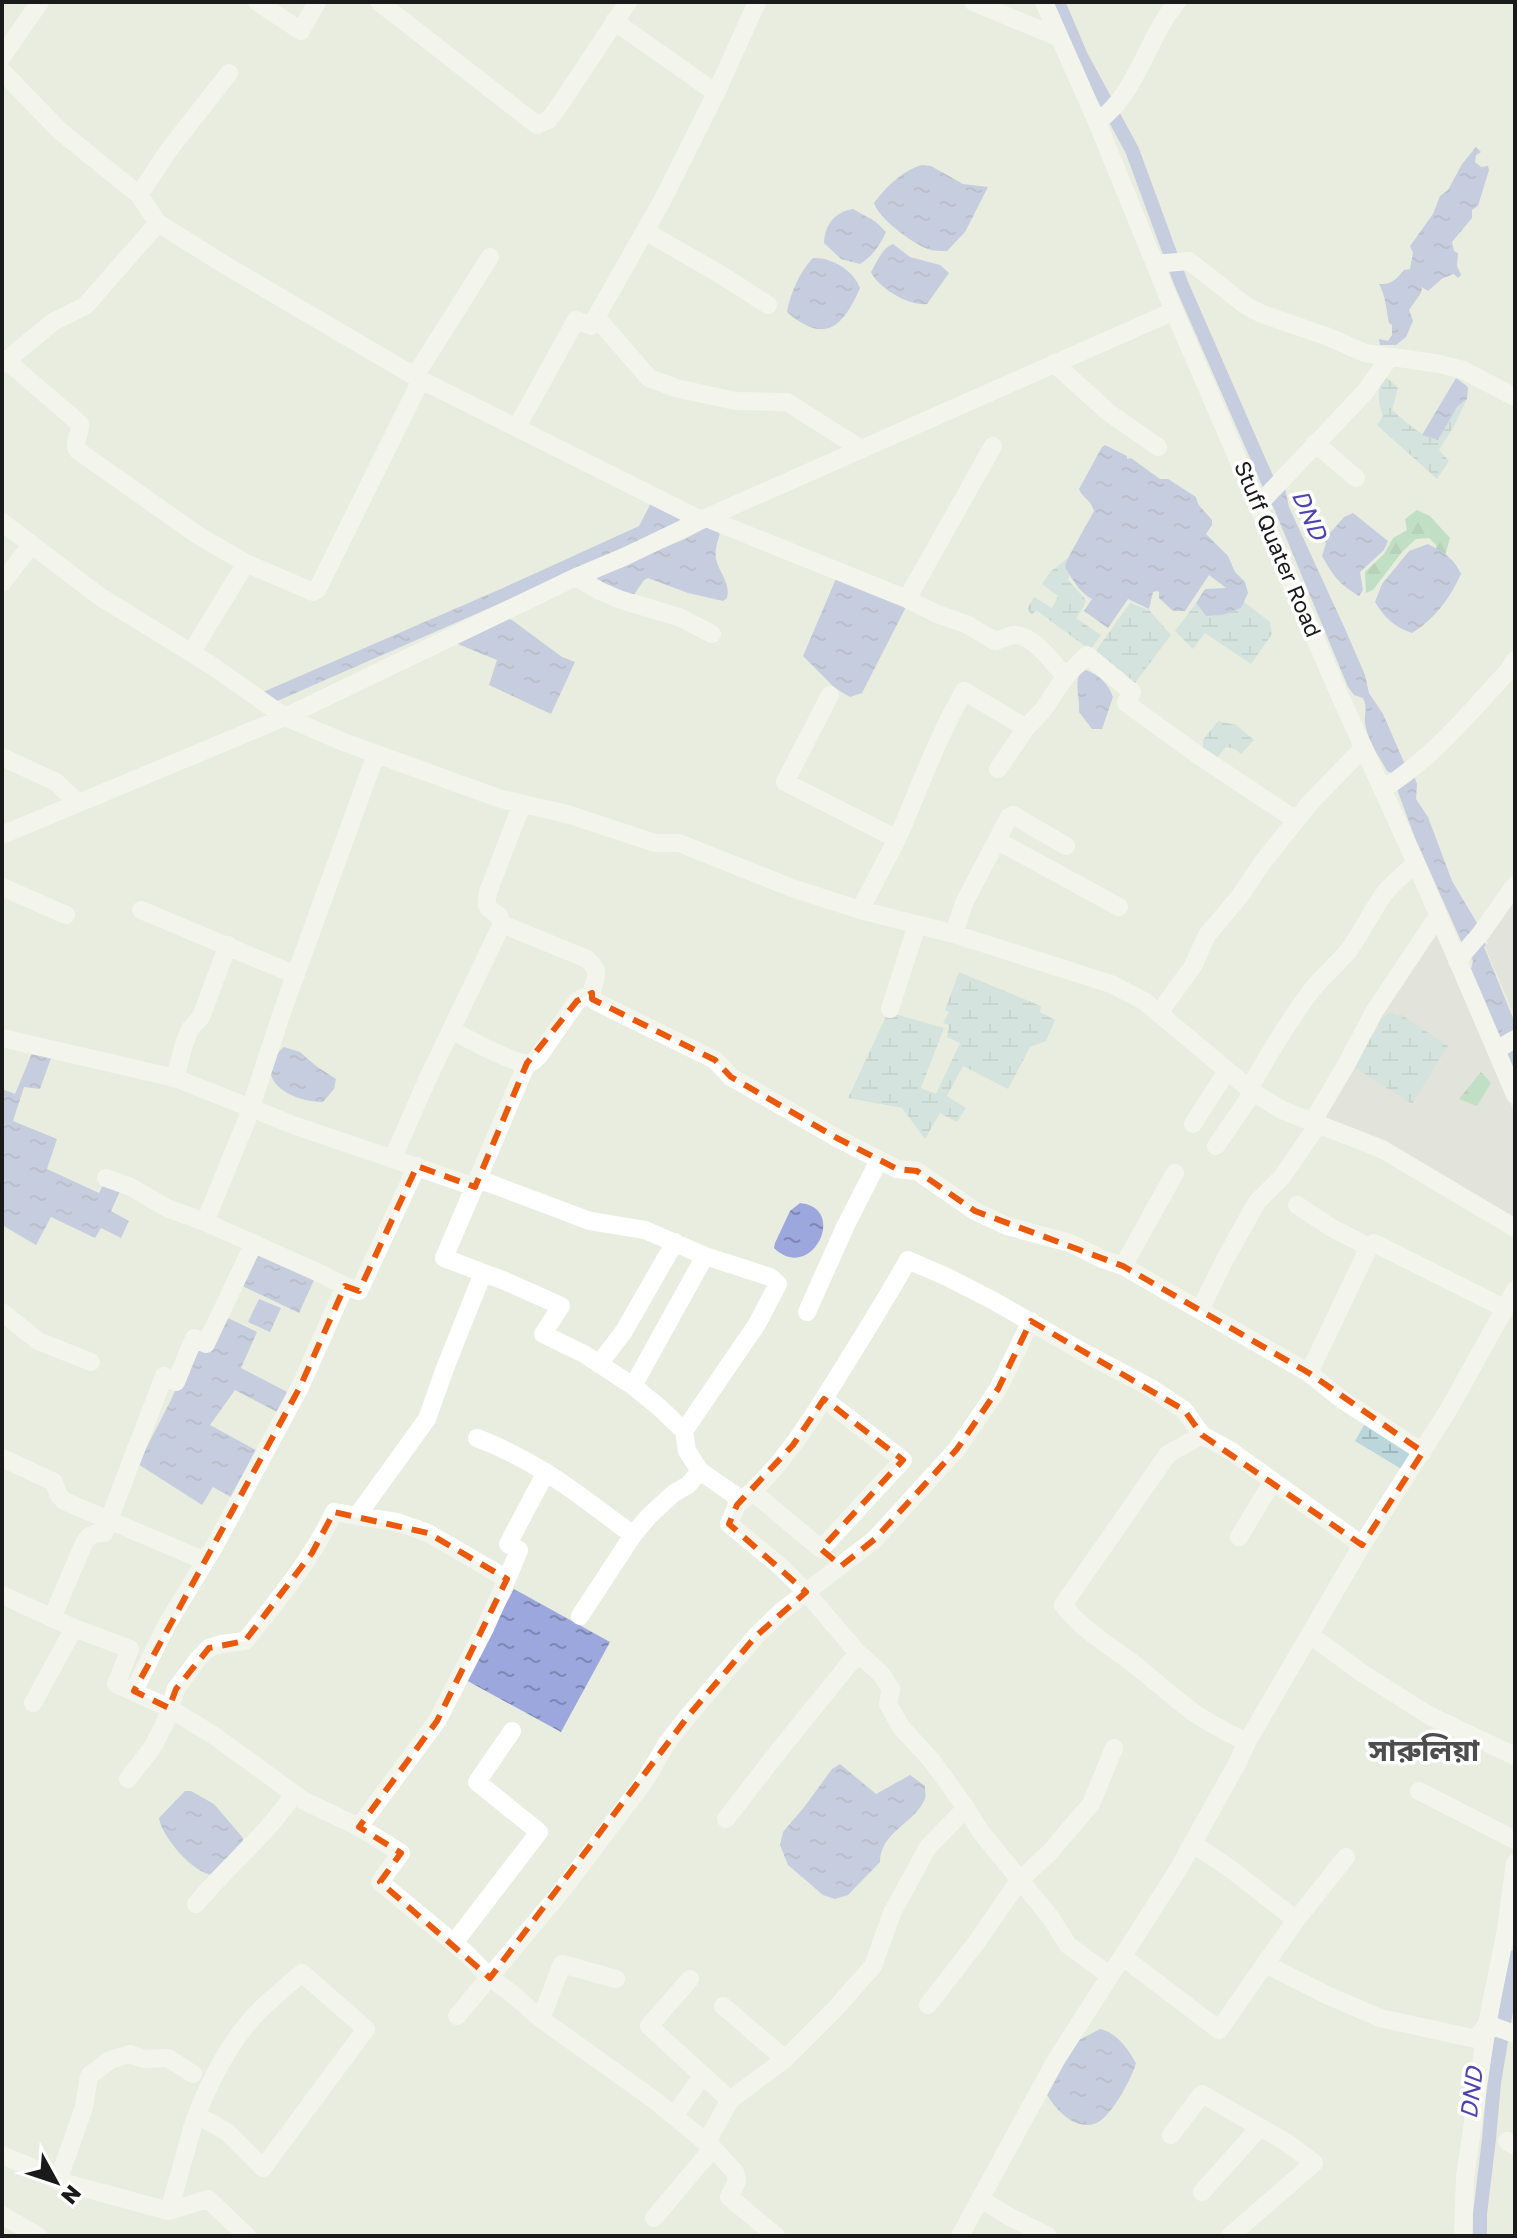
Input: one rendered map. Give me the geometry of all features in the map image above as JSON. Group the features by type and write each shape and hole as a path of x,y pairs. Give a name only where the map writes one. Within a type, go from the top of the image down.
{"street":[{"path":"2,57 40,2"},
{"path":"257,2 301,31 317,2"},
{"path":"379,2 537,125 548,120 628,2"},
{"path":"517,427 576,320 591,326 645,231 716,93 757,2"},
{"path":"973,2 1060,38"},
{"name":"Stuff Quater Road","path":"1044,2 1060,38 1107,113 1168,263 1174,311 1263,500 1363,748 1389,785 1438,916 1462,956 1505,1045 1515,1095"},
{"path":"1107,113 1126,92 1155,33 1177,2"},
{"path":"614,21 716,93"},
{"path":"2,71 60,131 139,195 158,223 418,378 704,519 907,599 966,624 995,641 1014,635 1022,637 1041,650 1065,677"},
{"path":"139,195 168,151 229,73"},
{"path":"158,223 85,306 53,322 4,362 80,424 75,440 77,450 199,536 246,563 313,592 317,590 418,378 490,257"},
{"path":"645,231 768,305"},
{"path":"1168,263 1189,261 1245,305 1262,314 1365,353 1463,370 1515,397"},
{"path":"2,835 285,717 576,577 1174,311"},
{"path":"596,317 649,378 676,388 735,401 787,402 861,449"},
{"path":"1263,500 1365,392 1390,357"},
{"path":"1054,363 1108,412 1158,447"},
{"path":"1315,443 1356,478"},
{"path":"907,599 993,446"},
{"path":"2,522 99,596 211,665 285,717 454,784 567,814 655,843 679,843 792,888 860,910 954,934 1107,983 1144,1001 1251,1090 1282,1110 1382,1149 1515,1228"},
{"path":"2,583 31,545"},
{"path":"191,653 246,563"},
{"path":"576,577 621,600 679,617 712,634"},
{"path":"998,769 1065,677 1087,655 1132,692 1126,703 1296,820"},
{"path":"1389,785 1411,771 1458,727 1515,660"},
{"path":"860,910 897,839 937,740 964,691 1026,728"},
{"path":"830,695 785,782 897,839"},
{"path":"1159,1013 1193,966 1207,935 1240,896 1262,863 1296,820 1363,748"},
{"path":"205,1222 243,1131 376,754"},
{"path":"2,757 56,782 78,803"},
{"path":"393,1158 502,924 499,916 488,910 488,892 522,804"},
{"path":"954,934 964,903 1009,817 1013,815 1066,846"},
{"path":"998,841 1119,907"},
{"path":"1216,1146 1273,1047 1308,994 1320,979 1336,967 1379,901 1416,863"},
{"path":"1462,956 1515,885"},
{"path":"2,887 66,915"},
{"path":"141,910 296,975"},
{"path":"1200,1310 1257,1202 1282,1177 1315,1129 1313,1121 1374,1012 1438,916"},
{"path":"502,924 587,959 597,972 592,993 592,998 597,1002 715,1060 731,1077 879,1160 897,1169 917,1171 975,1211 1007,1226 1070,1243 1123,1266 1309,1373 1344,1401 1423,1452"},
{"path":"890,1009 917,925"},
{"path":"175,1078 184,1044 190,1029 201,1017 228,945"},
{"path":"592,993 577,1001 538,1057 527,1063 444,1258 561,1306 543,1334 599,1364 659,1407 684,1431 687,1451 700,1471 736,1496 737,1505"},
{"path":"451,1030 527,1063"},
{"path":"2,1038 175,1078 393,1158 590,1221 645,1230 705,1256 770,1277 778,1284 757,1324 684,1431"},
{"path":"1193,1124 1227,1071"},
{"path":"807,1312 879,1160"},
{"path":"106,1178 131,1187 167,1208 359,1291 417,1166"},
{"path":"1123,1266 1175,1173"},
{"path":"1297,1205 1369,1247"},
{"path":"599,1364 637,1311 675,1242"},
{"path":"52,1618 84,1543 95,1533 104,1533 164,1376 176,1382 194,1338 206,1344 254,1243"},
{"path":"1309,1373 1369,1247 1374,1243 1506,1309"},
{"path":"633,1386 705,1256"},
{"path":"1109,1975 1068,1945 1051,1918 980,1831 932,1761 901,1727 888,1704 891,1689 888,1683 780,1566 729,1524 737,1505 753,1492 793,1445 884,1304 908,1260 1031,1321 1151,1388 1184,1410 1202,1435 1231,1451 1362,1545"},
{"path":"357,1516 427,1419 483,1273"},
{"path":"134,1691 166,1626 300,1387 345,1286"},
{"path":"960,2236 1056,2060 1176,1873 1247,1742 1362,1545 1423,1452 1515,1290"},
{"path":"2,1312 38,1341 91,1362"},
{"path":"457,2016 560,1893 644,1782 667,1743 756,1636 806,1592 875,1539 957,1449 998,1389 1031,1321"},
{"path":"821,1549 903,1460 824,1399"},
{"path":"1202,1435 1168,1454 1063,1605 1080,1623 1190,1710 1247,1742"},
{"path":"477,1438 510,1451 546,1472 633,1535"},
{"path":"2,1458 54,1482 64,1501 205,1561"},
{"path":"580,1616 633,1535 661,1503 688,1485 700,1471"},
{"path":"359,1827 437,1721 507,1579 519,1550 508,1544 546,1472"},
{"path":"1239,1537 1273,1481"},
{"path":"753,1492 841,1566"},
{"path":"128,1779 152,1748 165,1723 176,1689 209,1648 245,1641 312,1553 334,1512 397,1522 428,1533 507,1579"},
{"path":"2,1595 74,1628 130,1649 116,1684 169,1708 213,1735 304,1801 359,1827 401,1853 380,1882 541,2019 624,2077 709,2146 735,2172 737,2181 729,2197 776,2236"},
{"path":"33,1703 74,1628"},
{"path":"1310,1635 1362,1673 1430,1716 1515,1756"},
{"path":"726,1819 858,1653"},
{"path":"454,1943 539,1832 477,1782 512,1731"},
{"path":"928,2005 1019,1881 1050,1852 1091,1804 1114,1748"},
{"path":"1419,1791 1515,1840"},
{"path":"196,1904 227,1868 266,1832 294,1794"},
{"path":"654,2218 709,2146 730,2100 785,2059 873,1966 892,1913 928,1847 966,1808"},
{"path":"1192,1843 1296,1920"},
{"path":"1123,1957 1219,2030 1296,1920 1346,1857"},
{"path":"1463,2236 1465,2178 1487,2024 1506,1930 1515,1863"},
{"path":"541,2019 562,1964 616,1979"},
{"path":"1265,1964 1380,2018 1476,2039 1487,2024"},
{"path":"169,2211 197,2115 206,2091 226,2054 259,2011 302,1973 366,2029 263,2168 227,2132 197,2115"},
{"path":"690,1979 649,2026 730,2100"},
{"path":"723,2006 785,2059"},
{"path":"1487,2024 1515,2034"},
{"path":"58,2181 84,2107 89,2076 110,2060 130,2054 144,2059 168,2058 193,2074"},
{"path":"674,2116 703,2075"},
{"path":"1171,2135 1202,2094 1314,2163 1230,2236"},
{"path":"1202,2192 1260,2127"},
{"path":"2,2155 58,2181 169,2211 208,2199 247,2236"},
{"path":"981,2199 1048,2236"},
{"path":"2,2215 38,2236"}],"highlighted area":[{"path":"592,993 592,999 715,1060 731,1077 837,1138 897,1169 917,1171 975,1211 1123,1266 1309,1373 1423,1452 1362,1545 1202,1435 1184,1410 1031,1321 998,1389 957,1449 875,1539 841,1566 821,1549 903,1460 824,1399 793,1445 737,1505 729,1524 806,1592 756,1636 689,1715 490,1978 380,1882 401,1853 359,1827 437,1721 507,1579 428,1533 334,1512 312,1553 245,1641 209,1648 176,1689 169,1708 134,1691 300,1387 345,1286 359,1291 417,1166 475,1187 527,1063 577,1001"}],"shaded area":[{"path":"1515,887 1515,1017 1485,947 1488,943 1483,932"},
{"path":"1435,932 1515,1115 1515,1224 1316,1118"}],"green space":[{"path":"1385,376 1398,388 1392,410 1419,431 1438,440 1457,407 1467,399 1439,450 1449,461 1437,479 1377,425 1383,416 1379,396"},
{"path":"1417,510 1430,516 1450,538 1445,556 1436,551 1436,545 1429,538 1416,539 1373,590 1366,593 1365,572 1384,554 1393,538 1407,530 1405,519"},
{"path":"1068,558 1068,580 1086,600 1076,618 1101,635 1090,650 1036,610 1032,615 1027,609 1034,597 1052,608 1058,596 1042,584 1050,572"},
{"path":"1243,601 1270,622 1272,634 1251,664 1205,633 1193,649 1175,631 1196,603 1206,616 1223,615 1241,608"},
{"path":"1130,603 1149,610 1171,635 1132,687 1093,655"},
{"path":"1218,721 1236,725 1254,740 1241,754 1226,747 1214,761 1203,748 1203,740"},
{"path":"959,972 1041,1006 1040,1012 1055,1020 1046,1041 1030,1047 1008,1089 963,1066 947,1096 966,1108 957,1122 940,1113 925,1139 902,1108 848,1098 888,1012 944,1028 921,1088 936,1094 960,1043 947,1037 949,1025 943,1023 949,1012 945,1010"},
{"path":"1390,1012 1400,1014 1448,1046 1412,1104 1354,1067 1365,1030 1374,1034 1379,1027 1378,1022"},
{"path":"1481,1072 1491,1083 1477,1106 1459,1099"},
{"path":"1367,1420 1414,1450 1403,1470 1355,1441"}],"water":[{"path":"1476,147 1481,152 1476,155 1475,162 1481,167 1488,166 1489,170 1478,206 1472,210 1472,218 1452,242 1454,251 1458,253 1457,266 1461,275 1458,278 1454,274 1443,278 1428,291 1422,287 1409,310 1413,321 1406,337 1396,345 1380,345 1379,339 1388,341 1392,335 1392,325 1379,284 1391,282 1404,270 1410,269 1413,253 1410,246 1433,214 1440,196 1448,190 1462,164"},
{"path":"922,165 931,166 963,184 988,187 965,232 947,251 930,250 914,242 889,223 874,203 895,180"},
{"path":"853,209 876,222 886,232 876,250 860,264 841,259 824,243 832,220"},
{"path":"893,244 910,257 940,265 949,273 927,304 895,295 871,272 883,252"},
{"path":"813,258 841,266 853,276 860,288 847,313 831,327 822,329 812,328 787,312 796,283"},
{"path":"1456,378 1468,387 1467,399 1457,407 1438,440 1422,435"},
{"path":"1105,445 1196,497 1212,520 1206,534 1228,556 1235,572 1245,582 1248,593 1241,608 1223,615 1206,616 1196,603 1205,589 1226,588 1209,575 1185,611 1173,611 1159,598 1157,591 1153,592 1149,609 1128,599 1108,628 1084,611 1092,599 1073,581 1065,567 1094,511 1079,489"},
{"path":"1284,484 1289,507 1365,675 1369,693 1414,776 1416,799 1428,817 1452,881 1486,945 1484,947 1515,1023 1515,1071 1471,969 1473,961 1415,838 1391,773 1368,736 1363,698 1354,695 1348,687 1270,499"},
{"path":"652,501 686,519 275,702 263,692 639,526"},
{"path":"1353,513 1388,541 1384,550 1360,572 1363,590 1359,596 1341,583 1330,569 1322,556 1326,543 1320,537 1327,530 1331,532 1344,517"},
{"path":"711,525 720,531 716,555 727,588 727,598 723,601 688,593 648,578 633,596 610,590 594,577 685,539"},
{"path":"1428,544 1448,556 1461,574 1441,607 1412,633 1390,621 1375,602 1382,584 1409,551"},
{"path":"838,574 908,603 862,693 850,697 835,688 803,656"},
{"path":"502,616 562,657 575,662 551,714 489,685 497,660 453,642"},
{"path":"1086,670 1103,680 1113,697 1102,729 1092,729 1079,712 1078,679 1079,674"},
{"path":"284,1047 300,1052 336,1079 334,1089 323,1102 288,1093 272,1078 274,1058"},
{"path":"32,1053 51,1058 40,1089 24,1087 13,1121 57,1139 47,1169 99,1193 105,1181 122,1187 111,1211 129,1221 121,1238 101,1228 95,1238 51,1217 36,1245 2,1225 2,1089 15,1094"},
{"path":"800,1203 814,1208 822,1217 823,1229 811,1251 801,1257 788,1257 774,1248 775,1243 790,1211"},
{"path":"254,1251 314,1280 299,1313 238,1284"},
{"path":"259,1299 281,1308 270,1332 248,1322"},
{"path":"224,1316 257,1332 241,1368 291,1394 281,1414 235,1390 210,1425 259,1452 231,1497 213,1487 202,1505 138,1464 196,1343"},
{"path":"514,1589 610,1642 561,1732 464,1679"},
{"path":"840,1764 876,1794 910,1775 925,1786 925,1799 885,1843 880,1862 848,1895 835,1899 823,1895 788,1865 780,1845 783,1832 832,1769"},
{"path":"185,1791 191,1791 214,1804 243,1838 242,1845 214,1875 206,1874 189,1862 161,1826 159,1818"},
{"path":"1100,2029 1116,2037 1136,2063 1125,2088 1107,2115 1094,2124 1079,2124 1058,2110 1045,2091 1079,2040"}],"waterway":[{"name":"DND","path":"1058,2 1081,56 1132,150 1181,283 1276,500"},
{"name":"DND","path":"1480,2236 1494,2083 1515,1957"}],"district":[{"name":"সারুলিয়া","path":"1424,1751"}]}
